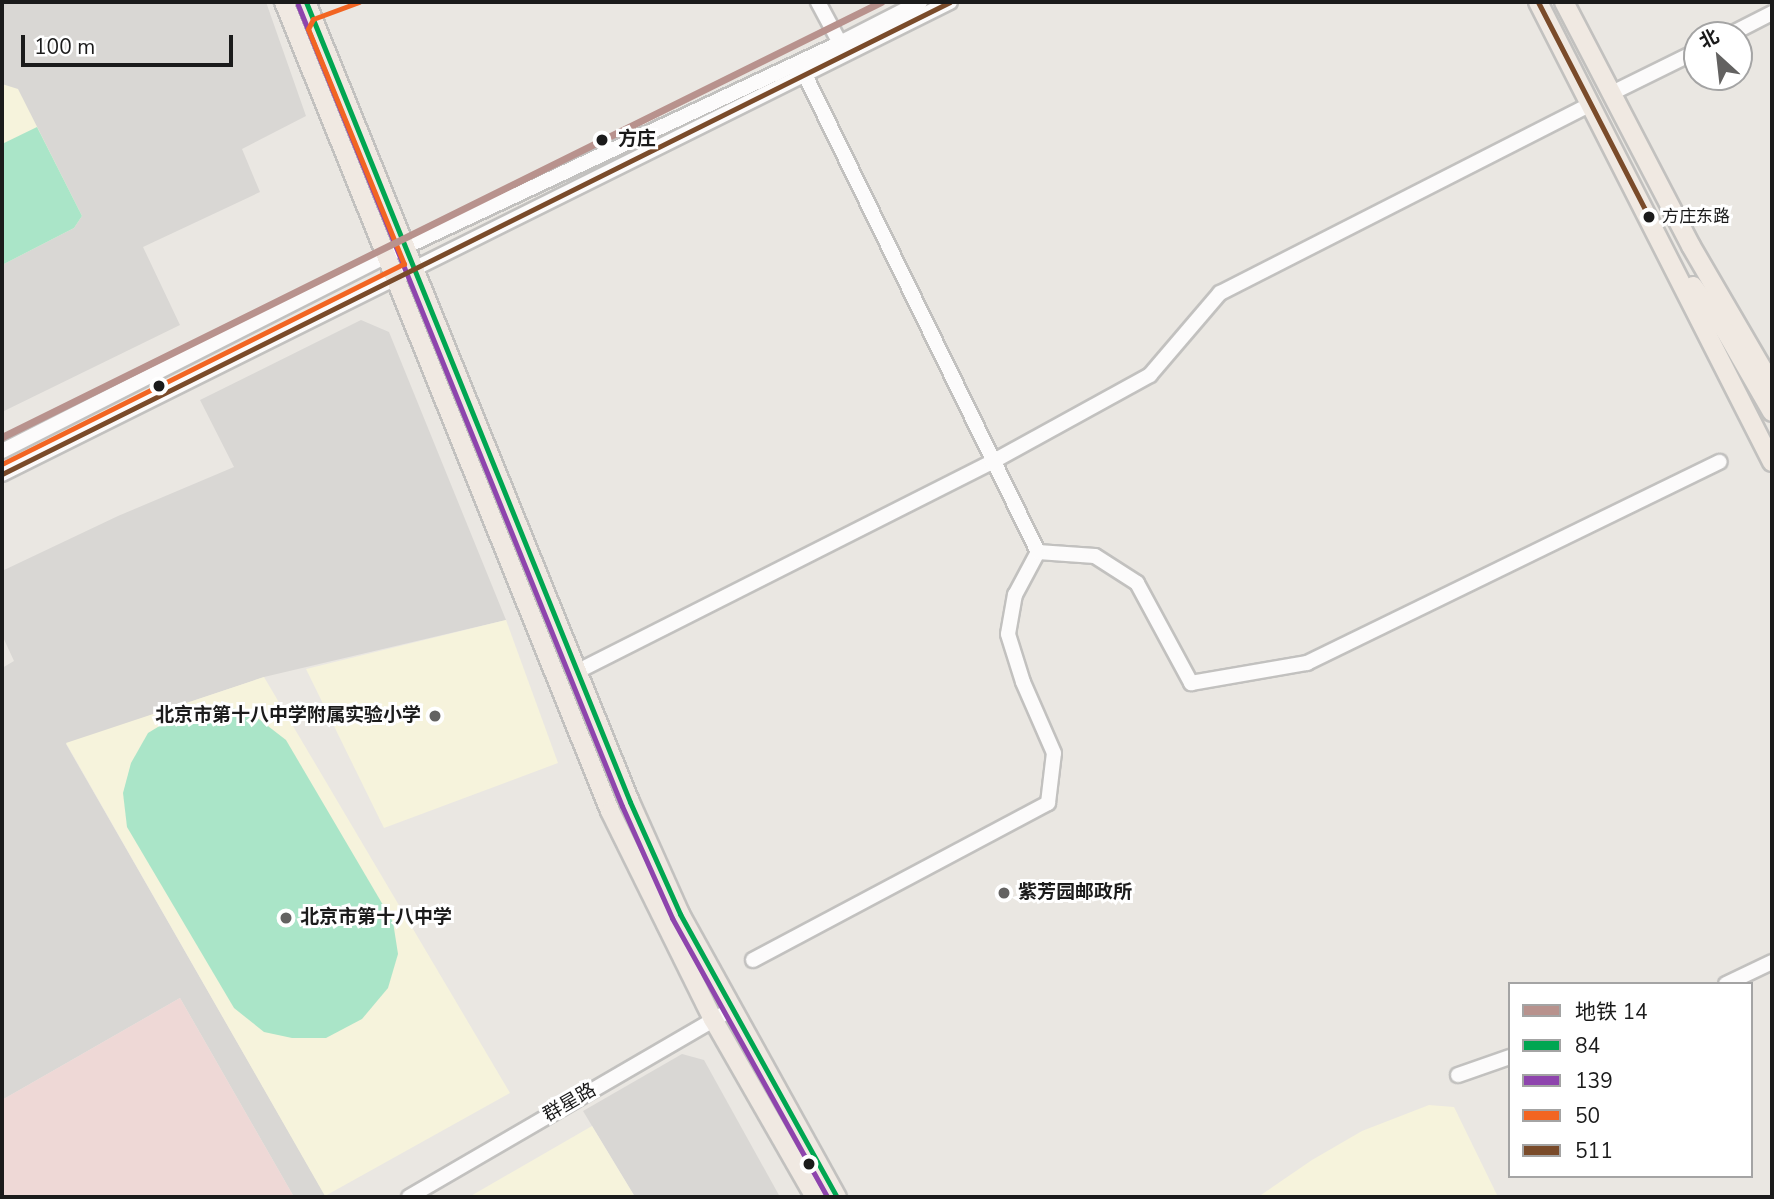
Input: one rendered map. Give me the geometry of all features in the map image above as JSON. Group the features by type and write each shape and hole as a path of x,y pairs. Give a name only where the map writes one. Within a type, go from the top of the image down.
{"main road":[{"path":"284,2 610,811 713,1019 815,1197"},
{"path":"306,2 630,802 680,914 838,1197"},
{"path":"1538,2 1772,462"},
{"path":"1564,2 1691,246 1772,385"},
{"path":"1591,104 1612,93"},
{"path":"1665,250 1726,332 1772,412"}],"street":[{"path":"2,451 386,256 840,43 920,2"},
{"path":"2,474 950,2"},
{"path":"822,3 840,43"},
{"path":"1753,23 1772,13"},
{"path":"1612,93 1683,58"},
{"path":"805,75 1038,552"},
{"path":"578,671 992,462 1150,375 1220,293 1591,104"},
{"path":"1038,552 1096,556 1138,583 1191,683 1307,663 1720,462"},
{"path":"753,960 1048,803 1054,753 1023,682 1008,634 1015,595 1038,552"},
{"path":"1730,982 1772,962"},
{"name":"群星路","path":"409,1197 732,1009"},
{"path":"1458,1074 1508,1058"}],"shaded area":[{"path":"2,2 266,2 306,116 242,149 260,192 143,247 180,325 2,412"},
{"path":"2,84 18,89 82,216 74,228 2,265"},
{"path":"361,320 389,332 506,620 264,677 66,744 326,1197 294,1197 180,998 2,1100 2,668 14,661 2,635 2,571 118,516 234,467 200,400"},
{"name":"北京市第十八中学附属实验小学","path":"506,620 558,763 384,828 306,669"},
{"name":"北京市第十八中学","path":"264,677 510,1093 325,1196 66,743"},
{"path":"180,998 294,1197 2,1197 2,1100"},
{"path":"682,1054 704,1060 780,1197 635,1197 583,1111"},
{"path":"1429,1105 1454,1107 1498,1197 1258,1197 1312,1160 1362,1131"},
{"path":"592,1126 635,1197 469,1197"}],"green space":[{"path":"37,127 82,216 74,228 2,265 2,144"},
{"path":"224,705 255,716 286,740 393,922 398,954 388,988 362,1019 326,1038 292,1038 264,1032 234,1008 127,827 123,793 131,763 148,733 176,716"}],"metro line":[{"name":"14","path":"2,437 881,2"}],"transit line":[{"name":"84","path":"306,2 630,802 680,914 837,1197"},
{"name":"50","path":"2,464 404,264 308,29 313,19 359,2"},
{"name":"511","path":"2,474 950,2"},
{"name":"511","path":"1538,2 1649,217"},
{"name":"139","path":"298,5 622,806 672,918 827,1197"}],"place":[{"name":"方庄","path":"602,140"},
{"name":"方庄东路","path":"1649,217"},
{"name":"北京市第十八中学附属实验小学","path":"435,716"},
{"name":"紫芳园邮政所","path":"1004,893"},
{"name":"北京市第十八中学","path":"286,918"}]}
